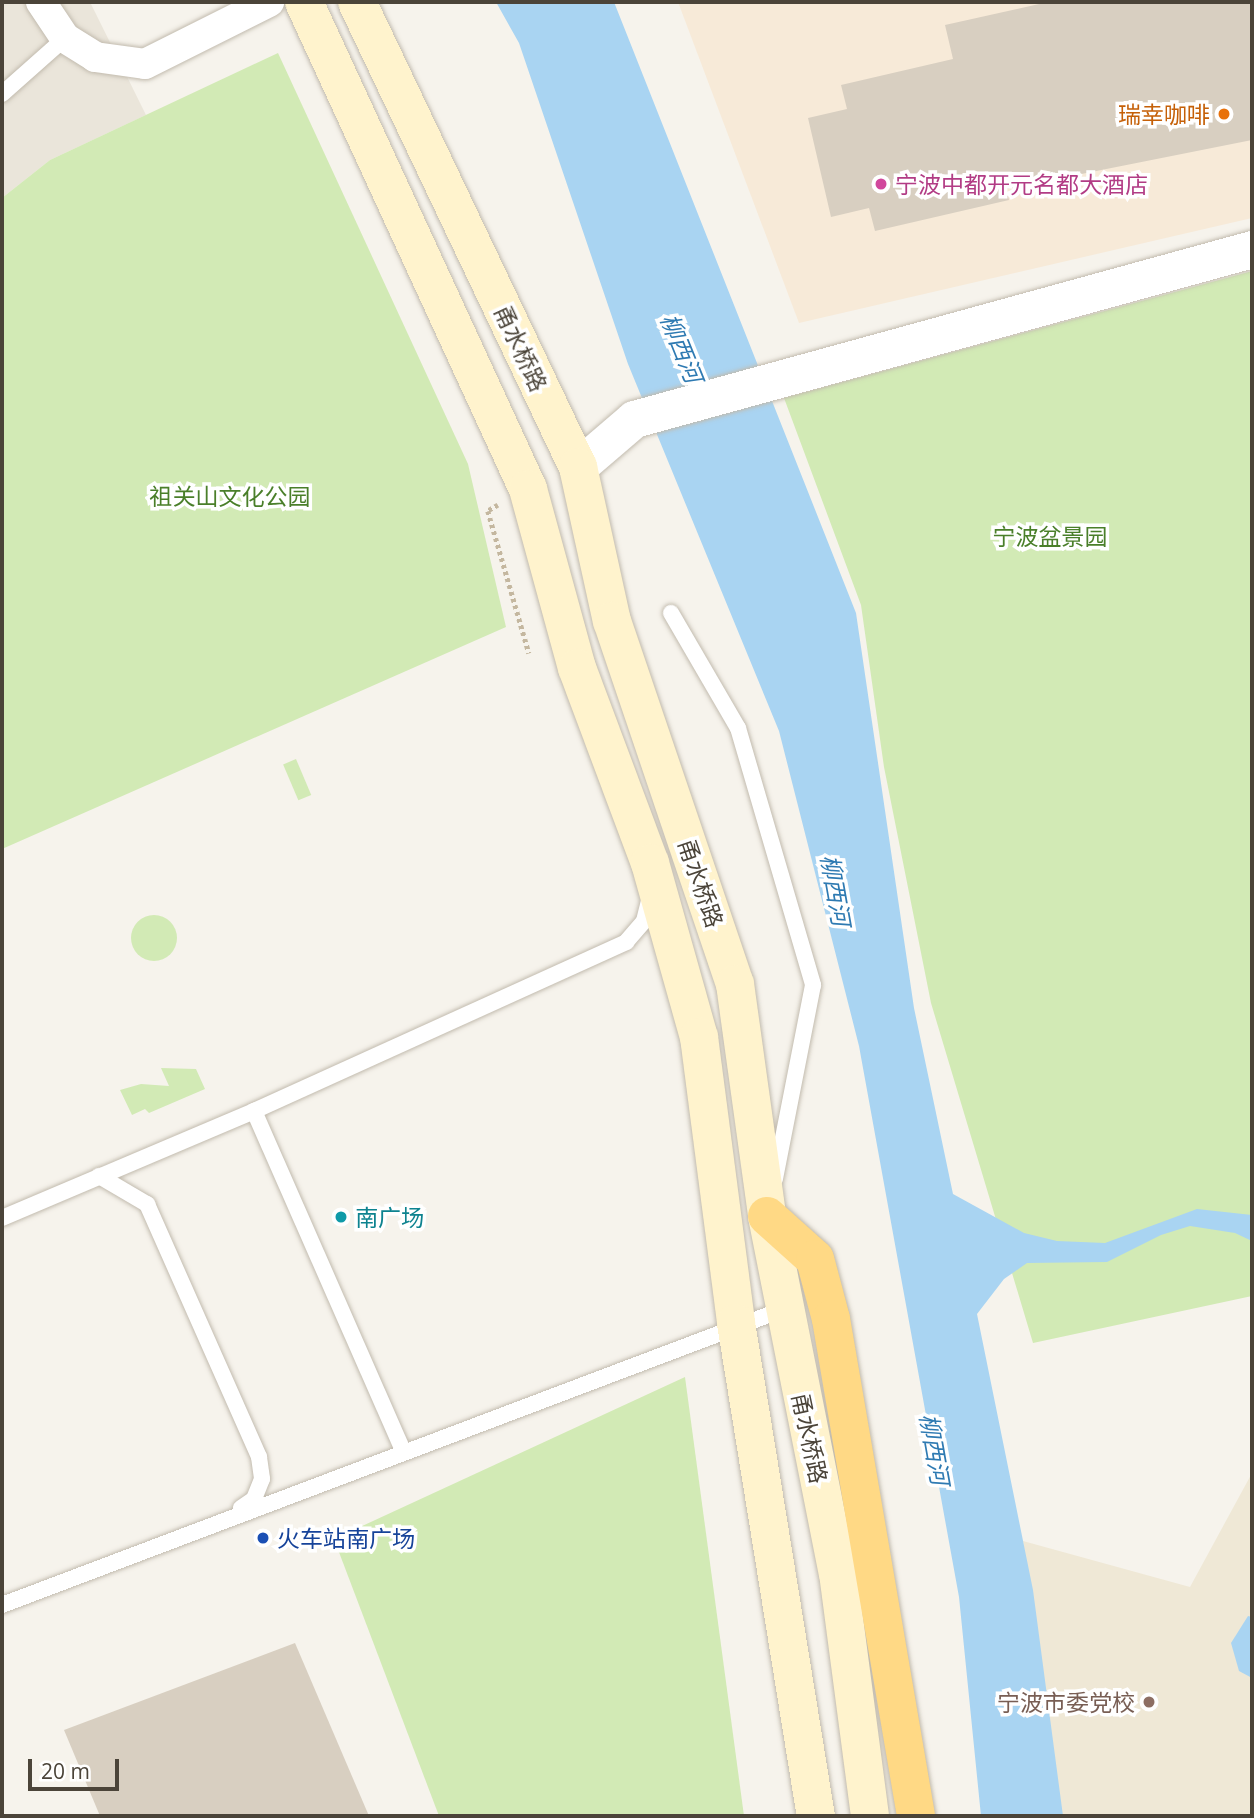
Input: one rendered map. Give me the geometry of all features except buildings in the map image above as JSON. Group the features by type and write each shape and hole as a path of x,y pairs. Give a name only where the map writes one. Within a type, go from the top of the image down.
{"highway":[{"path":"767,1216 816,1259 831,1319 916,1816"}],"main road":[{"name":"甬水桥路","path":"304,2 528,489 577,668 650,863 699,1037 736,1323 816,1816"},
{"name":"甬水桥路","path":"357,2 578,467 612,621 735,984 767,1216 838,1573 870,1816"}],"street":[{"path":"41,2 65,38 94,57 145,64 269,2"},
{"path":"578,467 634,419 768,385 1252,249"}],"lane":[{"path":"2,94 65,38"},
{"path":"671,613 738,728 813,985 767,1216"},
{"path":"2,1218 254,1111 626,942 644,921 650,863"},
{"path":"254,1111 402,1450"},
{"path":"99,1176 147,1204 259,1457 262,1479 254,1499 234,1513"},
{"path":"2,1605 234,1513 736,1323 784,1308"}],"shaded area":[{"path":"2,2 90,2 146,115 50,160 2,198"},
{"path":"678,2 1252,2 1252,218 799,323"},
{"name":"宁波市委党校","path":"1252,1473 1252,1816 1061,1816 1023,1541 1190,1587"}],"green space":[{"name":"祖关山文化公园","path":"278,53 468,464 506,627 2,849 2,198 50,160"},
{"name":"宁波盆景园","path":"1252,271 1252,1296 1033,1343 931,1003 884,767 861,605 784,398"},
{"path":"296,759 311,795 298,800 283,764"},
{"path":"154,915 171,921 177,938 171,955 154,961 137,955 131,938 137,921"},
{"path":"161,1068 196,1069 205,1089 149,1113 145,1109 132,1115 120,1090 141,1084 169,1086"},
{"path":"685,1377 744,1816 439,1816 334,1539"}],"water":[{"name":"柳西河","path":"496,2 614,2 856,613 914,1008 953,1194 1024,1233 1057,1241 1105,1243 1197,1209 1252,1215 1252,1241 1235,1233 1190,1226 1161,1235 1107,1262 1027,1263 1004,1279 977,1314 1033,1590 1063,1816 981,1816 959,1597 859,1046 779,731 628,364 519,43"},
{"path":"1248,1616 1252,1617 1252,1678 1239,1671 1231,1643"}],"place":[{"name":"瑞幸咖啡","path":"1224,114"},
{"name":"宁波中都开元名都大酒店","path":"881,184"},
{"name":"南广场","path":"341,1217"},
{"name":"火车站南广场","path":"263,1538"},
{"name":"宁波市委党校","path":"1149,1702"}]}
